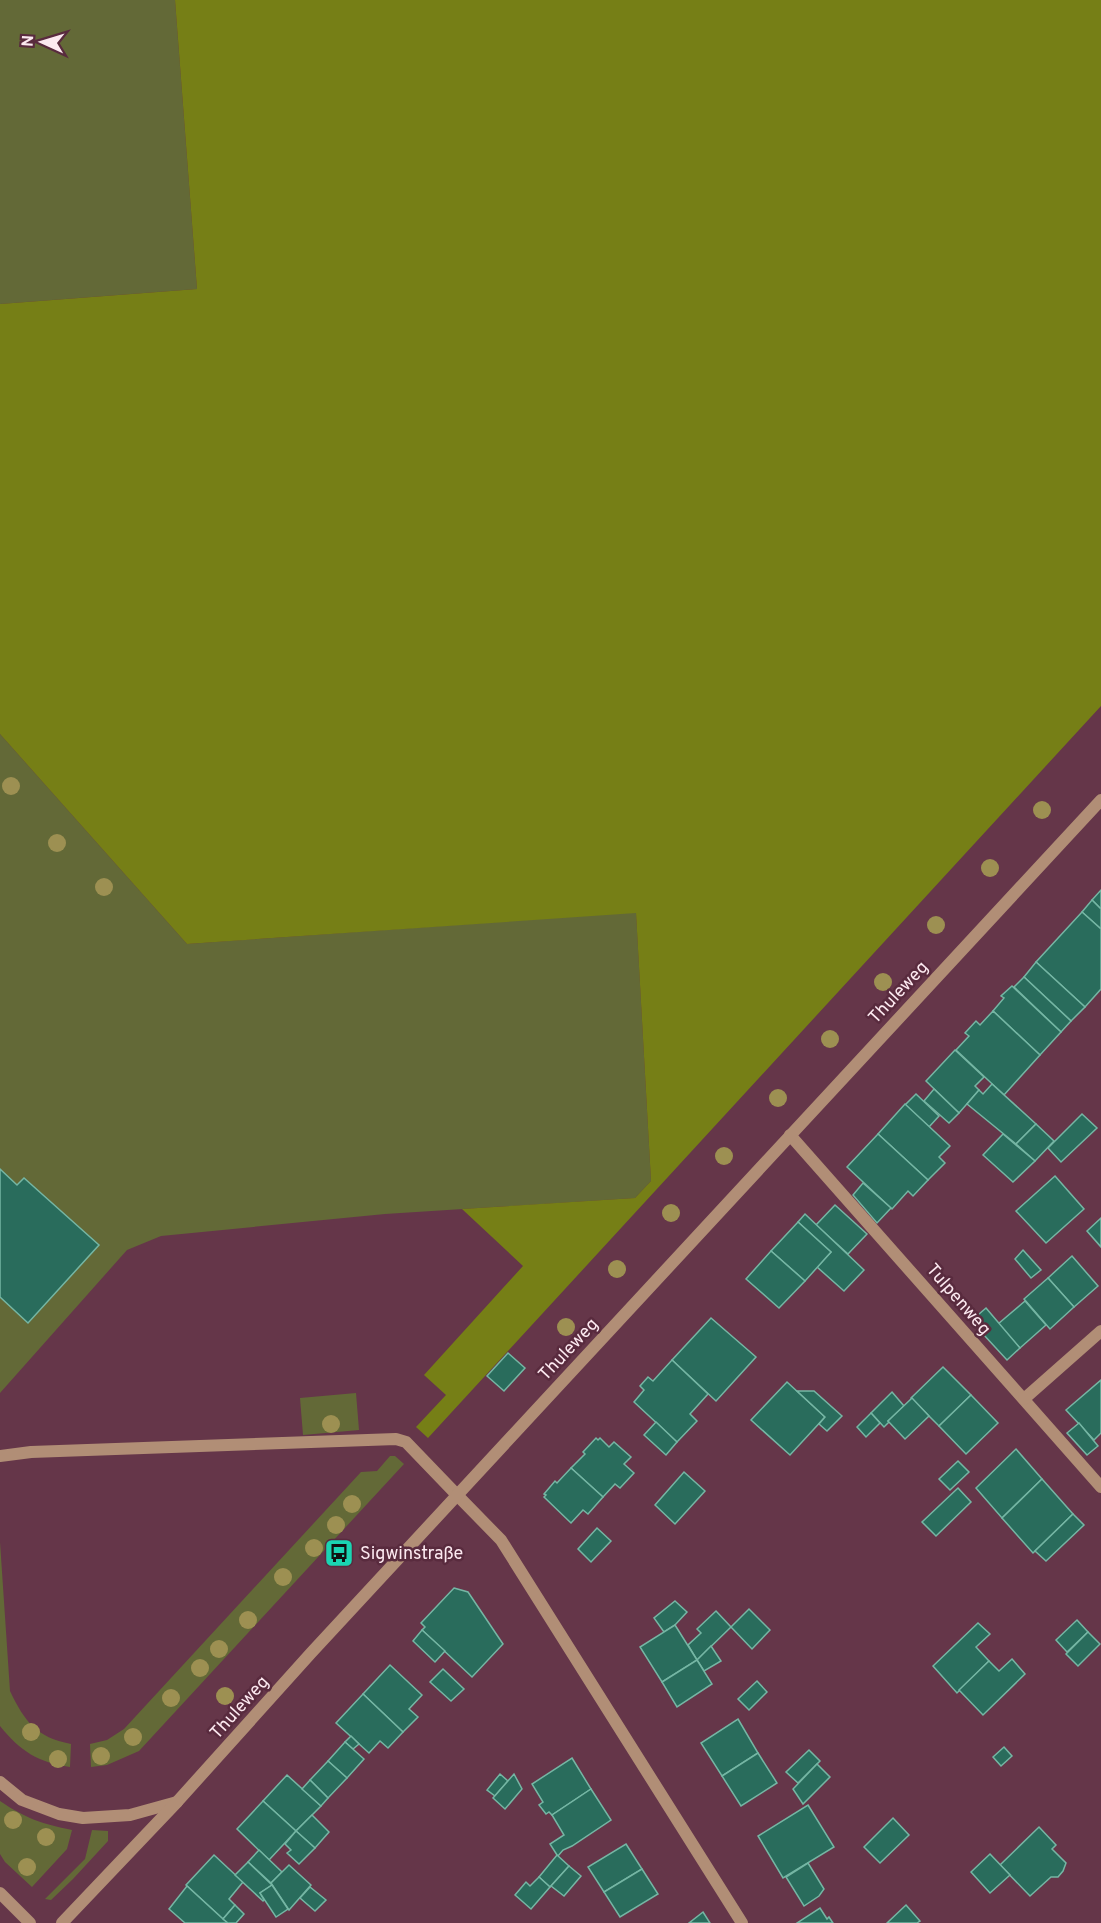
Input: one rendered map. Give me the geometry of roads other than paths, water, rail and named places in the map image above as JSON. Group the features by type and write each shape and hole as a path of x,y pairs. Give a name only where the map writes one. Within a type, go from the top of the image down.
{"street":[{"name":"Thuleweg","path":"62,1923 177,1802 311,1653 1101,800"},
{"name":"Tulpenweg","path":"790,1135 1101,1487"},
{"path":"1024,1399 1101,1331"},
{"path":"0,1456 31,1452 396,1438 406,1442 501,1540 742,1923"},
{"path":"0,1782 22,1800 58,1814 83,1818 130,1815 177,1802"},
{"path":"0,1893 30,1923"}],"place":[{"name":"Sigwinstraße","path":"339,1553"}]}
